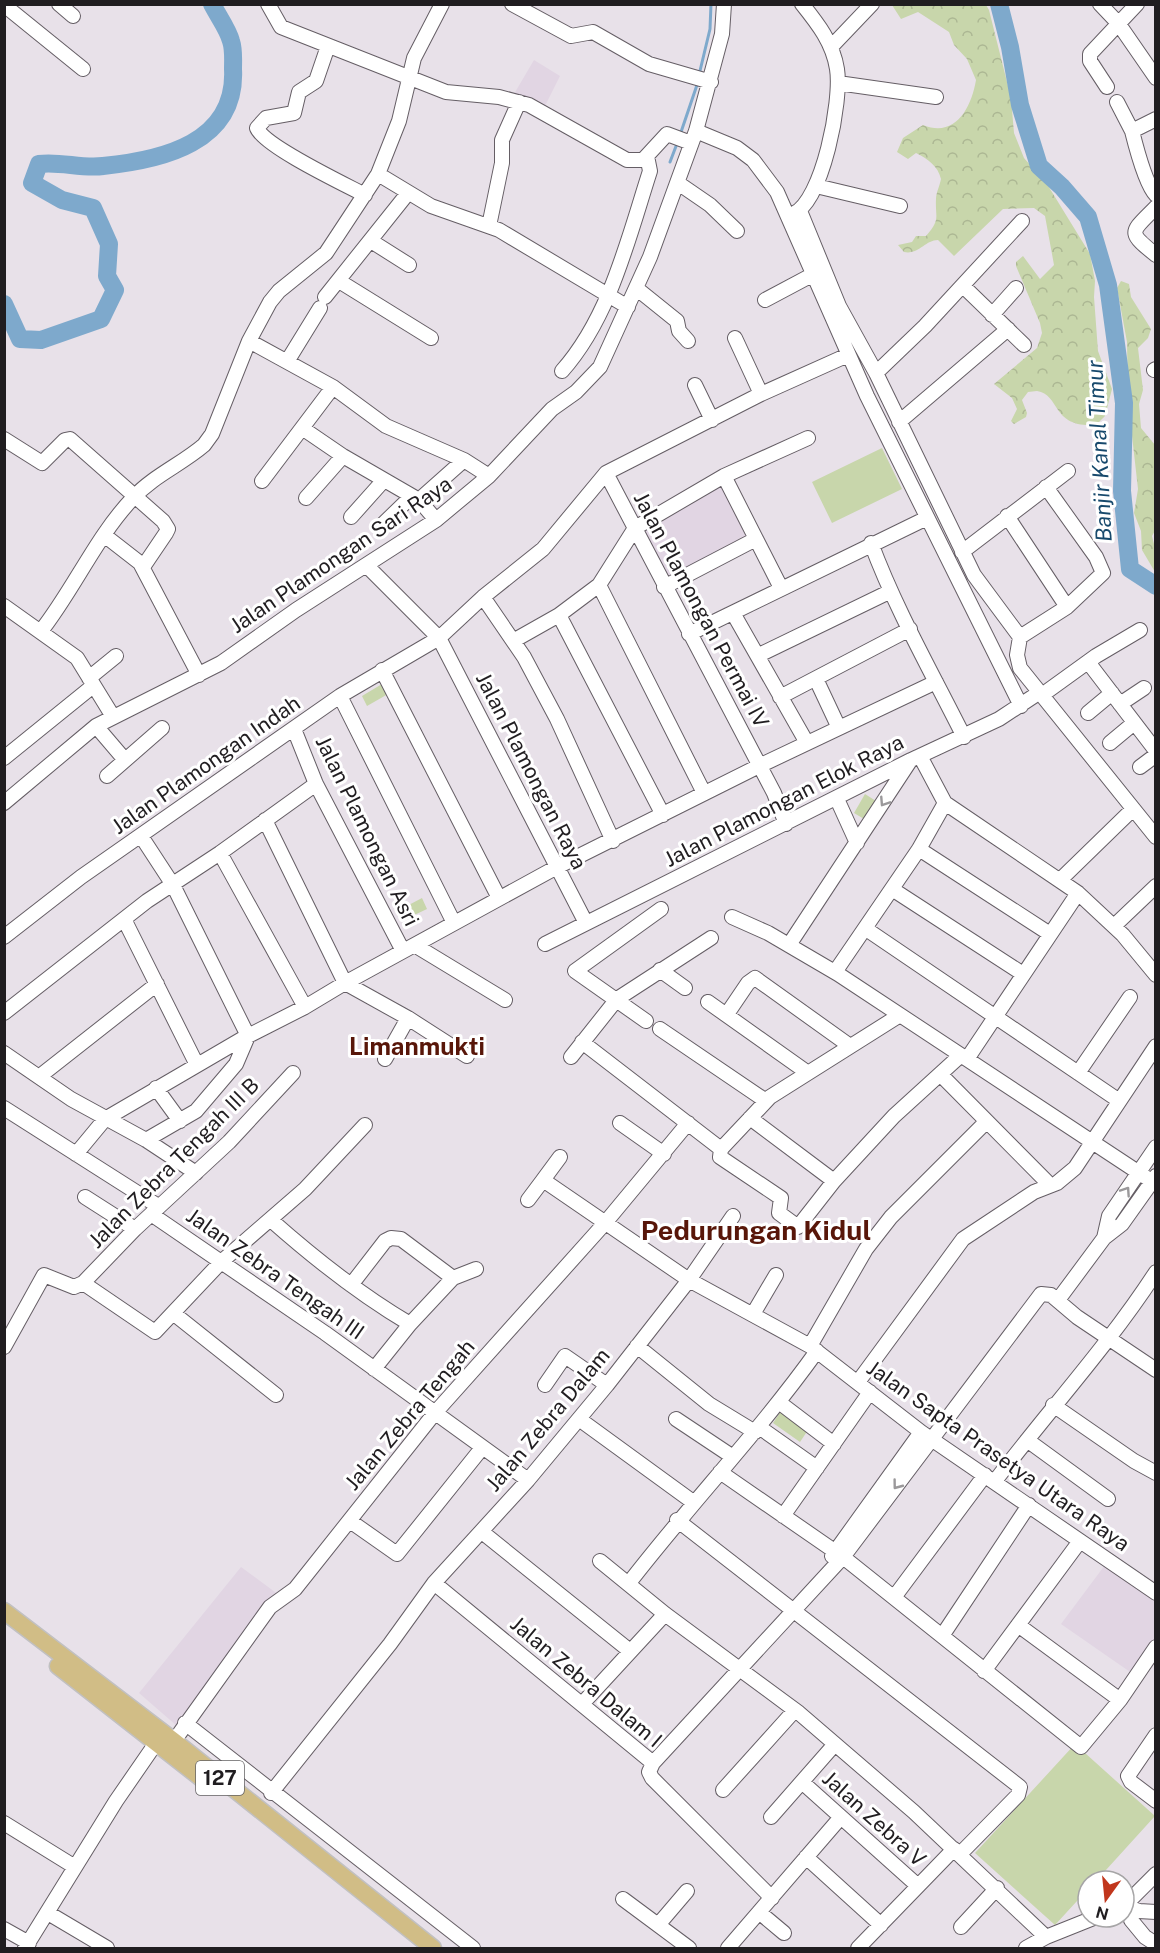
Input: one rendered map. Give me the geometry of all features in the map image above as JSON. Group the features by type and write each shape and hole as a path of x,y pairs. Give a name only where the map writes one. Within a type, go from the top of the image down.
{"main road":[{"name":"127","path":"4,1611 174,1741 433,1948"},
{"name":"127","path":"4,1625 419,1948"}],"street":[{"path":"59,4 73,16"},
{"path":"268,4 281,27 409,75 446,92 519,102 552,116 627,160 643,160 664,135 669,134 737,148 753,160 794,213 839,306 876,373 974,575 1020,637 1017,655 1020,668 1155,837"},
{"path":"41,631 64,602 104,535 133,497 204,445 212,434 249,341 270,302 279,291 326,253 365,195 378,174 399,121 409,75 424,35 442,4"},
{"path":"512,4 571,36 584,31 593,32 650,64 708,81"},
{"name":"Jalan Plamongan Sari Raya","path":"4,803 96,726 112,716 199,675 367,566 425,507 489,476 552,409 576,392 600,367 628,307 678,183 722,34 724,4"},
{"path":"794,213 816,186 832,124 838,83 831,46 802,4"},
{"path":"831,46 872,4"},
{"path":"1100,4 1118,23 1155,78"},
{"path":"1107,87 1090,58 1118,23 1137,4"},
{"path":"4,5 82,69"},
{"path":"328,46 316,81 299,92 294,113 266,118 257,128 262,136 274,144 365,195"},
{"path":"838,83 936,97"},
{"path":"489,226 502,166 502,140 519,102"},
{"path":"1117,102 1132,131 1144,166 1147,186 1155,195"},
{"path":"1132,131 1155,119"},
{"path":"562,371 574,357 607,296 650,171 647,156"},
{"path":"378,174 431,206 499,230 628,307"},
{"path":"678,183 710,205 737,231"},
{"path":"816,186 900,206"},
{"path":"288,360 322,302 408,193"},
{"path":"1155,207 1136,227 1134,233 1136,239 1155,255"},
{"path":"794,213 812,275 848,355 1020,706"},
{"path":"876,373 963,286 1022,221"},
{"path":"371,241 409,265"},
{"path":"765,300 812,275"},
{"path":"339,281 431,338"},
{"path":"963,286 1024,345"},
{"path":"636,288 674,318 679,332 688,341"},
{"path":"992,315 1016,288"},
{"path":"899,422 1008,329"},
{"path":"735,338 761,394"},
{"path":"249,341 288,360 333,387 386,426 464,460 489,476"},
{"path":"606,473 761,394 848,355"},
{"path":"695,385 712,420"},
{"path":"262,481 333,387"},
{"path":"867,396 882,389"},
{"path":"302,428 425,507"},
{"path":"513,641 559,615 599,585 635,528 724,476 808,438"},
{"path":"4,439 42,463 65,440 70,439 133,497 163,520 168,529 143,567"},
{"path":"306,498 343,456"},
{"path":"380,527 425,507 464,460"},
{"path":"962,552 1068,471"},
{"name":"Jalan Plamongan Permai IV","path":"606,473 774,793 786,824"},
{"name":"Jalan Plamongan Indah","path":"4,937 55,896 340,696 439,638 483,597 548,543 606,473"},
{"path":"724,476 781,588"},
{"path":"351,517 384,480"},
{"path":"1020,637 1067,608 1100,577 1102,568 1046,487"},
{"path":"1007,516 1067,608"},
{"path":"689,634 871,543 927,518"},
{"path":"104,535 143,567 199,675"},
{"path":"664,587 756,539"},
{"path":"871,543 889,592 964,737"},
{"name":"Jalan Plamongan Raya","path":"367,566 439,638 586,923"},
{"path":"958,583 974,575"},
{"path":"599,585 704,793"},
{"path":"759,655 889,592"},
{"path":"483,597 513,641 557,719 613,841"},
{"path":"4,606 77,658 112,716"},
{"path":"733,613 759,655 807,743"},
{"path":"559,615 663,815"},
{"path":"780,697 910,629"},
{"name":"Jalan Plamongan Elok Raya","path":"545,944 915,758 964,737 1020,706 1140,630"},
{"path":"4,758 91,682 116,656"},
{"path":"1088,662 1134,723 1154,745 1140,767"},
{"path":"382,670 499,898"},
{"path":"816,679 839,728"},
{"path":"76,1154 105,1119 248,1036 305,1007 345,982 557,867 759,766 936,682"},
{"path":"1088,713 1116,698 1144,688"},
{"path":"340,696 454,923"},
{"path":"1110,742 1134,723"},
{"path":"96,726 125,760"},
{"path":"107,776 162,728"},
{"name":"Jalan Plamongan Asri","path":"294,729 316,784 409,949"},
{"path":"789,945 915,758 945,803 1078,893 1114,926 1155,975"},
{"path":"7,1006 124,919 316,784"},
{"path":"837,798 857,843"},
{"path":"835,972 919,849 945,803"},
{"path":"1060,880 1133,808"},
{"path":"265,820 345,982 408,1018 466,1056"},
{"path":"141,836 173,885 248,1036 236,1064 196,1110 146,1140"},
{"path":"919,849 1050,934"},
{"path":"220,853 305,1007"},
{"path":"1114,926 1155,886"},
{"path":"892,889 1023,974"},
{"path":"900,1015 766,1101 721,1149 720,1157 781,1198 779,1213 798,1227 834,1181 894,1116 964,1057 1078,893"},
{"path":"646,1021 575,971 661,909"},
{"path":"732,917 789,945 835,972 1139,1173 1154,1180 1122,1224 1104,1238 1058,1300"},
{"path":"124,919 197,1065"},
{"path":"866,929 1118,1100"},
{"path":"571,1057 617,999 711,938"},
{"path":"409,949 505,1000"},
{"path":"660,970 685,988"},
{"path":"727,1014 748,983 755,978 850,1046"},
{"path":"40,1076 158,984"},
{"path":"1078,1073 1130,997"},
{"path":"708,1002 808,1073"},
{"path":"385,1059 408,1018"},
{"path":"660,1029 766,1101"},
{"path":"582,1042 721,1149"},
{"path":"858,1382 963,1239 1025,1198 1067,1176 1155,1046"},
{"path":"4,1053 105,1119 146,1140 196,1173"},
{"name":"Jalan Zebra Tengah III B","path":"83,1283 135,1229 229,1142 293,1072"},
{"path":"941,1075 1050,1185"},
{"path":"156,1088 180,1121"},
{"name":"Jalan Zebra Tengah III","path":"4,1108 76,1154 155,1210 220,1262 528,1480"},
{"path":"750,1118 834,1181"},
{"path":"629,1583 677,1520 780,1403 814,1348 866,1249 891,1217 986,1122"},
{"path":"620,1123 664,1154"},
{"name":"Jalan Zebra Tengah","path":"174,1741 270,1607 295,1589 434,1414 605,1223 688,1123"},
{"path":"4,1347 44,1275 74,1287 83,1283 151,1332 157,1331 220,1262 305,1189 365,1125"},
{"path":"1104,1238 1109,1216 1155,1148"},
{"path":"528,1200 560,1156"},
{"name":"Jalan Sapta Prasetya Utara Raya","path":"543,1180 689,1280 814,1348 927,1435 1155,1593"},
{"path":"85,1197 135,1229"},
{"name":"Jalan Zebra Dalam","path":"271,1793 390,1644 434,1582 482,1533 607,1385 689,1280 733,1216"},
{"path":"271,1220 318,1262 410,1324"},
{"path":"351,1285 385,1241 391,1238 401,1239 453,1278 476,1269"},
{"path":"895,1596 990,1478 1027,1440 1053,1404 1150,1292 1155,1272"},
{"path":"753,1314 776,1275"},
{"name":"Jalan Zebra Tengah III","path":"374,1369 410,1324 453,1278"},
{"path":"653,1763 820,1580 927,1435 1039,1295 1047,1293 1058,1300 1155,1370"},
{"path":"173,1313 276,1395"},
{"path":"637,1346 709,1404 757,1430 817,1468"},
{"path":"545,1385 566,1356 607,1385"},
{"path":"783,1516 870,1392"},
{"path":"780,1403 834,1444"},
{"path":"1053,1404 1134,1461 1155,1473"},
{"path":"579,1419 693,1502"},
{"path":"676,1419 733,1457"},
{"path":"1027,1440 1108,1499"},
{"path":"350,1521 397,1554 482,1448"},
{"path":"720,1472 839,1554 895,1596 984,1671 1079,1746 1082,1747 1120,1700 1155,1647"},
{"path":"942,1636 1029,1505"},
{"path":"677,1520 794,1609 1021,1789 1018,1795 918,1886 881,1925 865,1946"},
{"path":"482,1533 630,1651"},
{"path":"984,1671 1080,1541"},
{"path":"600,1561 665,1614 795,1710 957,1851 1046,1937"},
{"name":"Jalan Zebra Dalam I","path":"434,1582 653,1763 649,1772 652,1778 772,1898"},
{"path":"582,1704 665,1614"},
{"path":"1018,1625 1120,1700"},
{"path":"723,1790 795,1710"},
{"path":"185,1723 271,1793 473,1948"},
{"path":"1155,1736 1128,1776 1131,1782 1155,1801"},
{"path":"4,1929 27,1946 116,1801 156,1743"},
{"path":"771,1816 835,1744"},
{"name":"Jalan Zebra V","path":"802,1782 918,1886"},
{"path":"729,1948 841,1817"},
{"path":"4,1823 75,1867"},
{"path":"806,1857 881,1925"},
{"path":"1136,1894 1155,1874"},
{"path":"961,1928 997,1888"},
{"path":"658,1925 687,1891"},
{"path":"623,1899 688,1948"},
{"path":"1136,1910 1155,1912"},
{"path":"759,1912 784,1933"},
{"path":"48,1913 107,1948"},
{"path":"1031,1947 1046,1937 1076,1925"},
{"path":"1136,1926 1155,1944"}],"shaded area":[{"path":"534,60 560,76 544,108 514,94"},
{"path":"723,481 750,539 667,583 638,528"},
{"path":"1105,1565 1155,1602 1155,1638 1133,1674 1061,1624"},
{"path":"241,1567 279,1595 177,1726 139,1693"}],"green space":[{"path":"892,5 986,5 989,10 1011,98 1014,133 1024,158 1047,184 1090,254 1095,281 1098,351 1112,389 1105,416 1096,425 1071,422 1064,417 1050,398 1037,391 1028,392 1022,400 1027,413 1026,417 1014,424 1011,421 1017,409 1012,398 994,384 1037,348 1042,333 1016,262 1023,256 1040,279 1054,265 1045,216 1034,208 1003,209 954,256 938,240 909,252 904,252 898,245 912,242 916,236 926,236 934,226 936,197 941,179 932,163 925,158 916,153 908,159 897,152 903,138 923,125 944,128 953,124 960,118 970,101 976,80 967,59 954,45 949,32 918,12 901,19"},
{"path":"1121,281 1129,284 1131,297 1151,329 1148,338 1138,348 1143,390 1139,404 1141,428 1155,445 1156,529 1152,536 1155,548 1155,572 1142,550 1141,531 1134,513 1138,489 1128,400 1127,342 1117,288"},
{"path":"882,448 902,489 832,523 812,482"},
{"path":"382,684 388,694 367,706 362,696"},
{"path":"865,794 876,801 864,819 854,813"},
{"path":"422,898 427,909 408,918 403,908"},
{"path":"781,1411 808,1430 800,1442 773,1423"},
{"path":"1075,1744 1155,1816 1107,1869 1076,1869 1076,1902 1055,1925 975,1853"}],"waterway":[{"path":"4,304 20,339 41,340 101,319 115,290 107,276 109,244 93,208 62,200 32,183 39,164 55,163 95,167 149,159 192,143 209,131 223,115 231,94 233,69 230,36 212,4"},
{"path":"699,75 710,29 711,4"},
{"name":"Banjir Kanal Timur","path":"999,4 1010,47 1020,105 1039,166 1062,187 1088,217 1108,285 1124,403 1122,491 1130,569 1156,586"},
{"path":"680,135 698,82"},
{"path":"670,162 678,141"}],"district":[{"name":"Limanmukti","path":"417,1047"},
{"name":"Pedurungan Kidul","path":"756,1231"}]}
